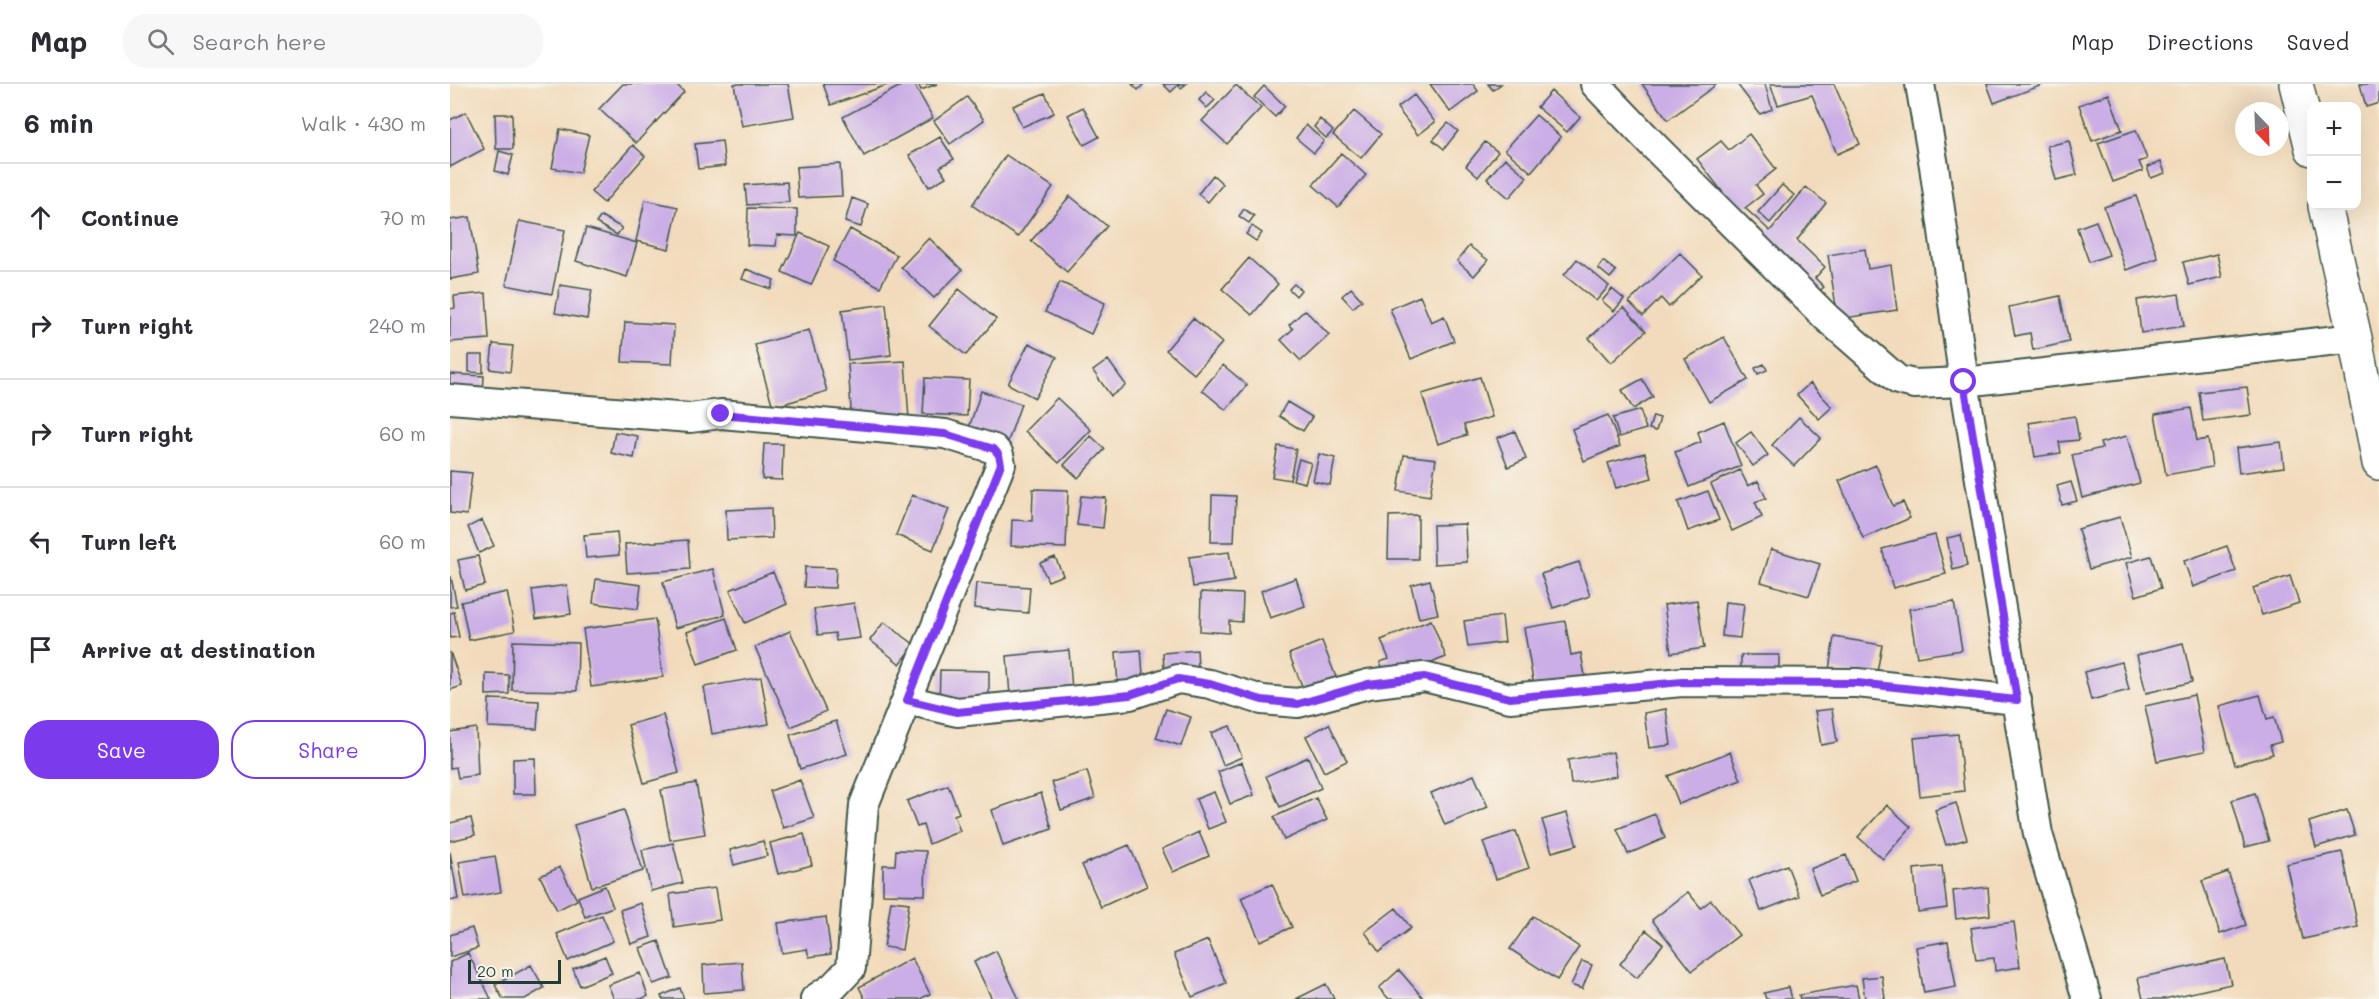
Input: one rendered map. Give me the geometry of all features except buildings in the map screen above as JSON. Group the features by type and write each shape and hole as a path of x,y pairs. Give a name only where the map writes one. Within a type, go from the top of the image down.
{"street":[{"path":"1595,84 1827,318 1898,380 1914,384 1964,382 2355,338"},
{"path":"1920,84 1934,166 1964,382 2038,834 2087,999"},
{"path":"2296,84 2307,129"},
{"path":"2326,210 2355,338 2379,463"},
{"path":"450,399 690,418 721,414 945,434 994,449 999,455 1001,464 864,805 851,968 833,987 815,999"},
{"path":"907,700 957,712 1130,695 1178,679 1210,684 1262,700 1298,704 1368,684 1424,677 1510,698 1694,682 1857,683 2017,700"}],"route":[{"path":"721,414 945,434 994,449 999,455 1001,464 907,700 957,712 1130,695 1178,679 1210,684 1262,700 1298,704 1368,684 1424,677 1510,698 1682,682 1857,683 2017,700 1964,382"}]}
